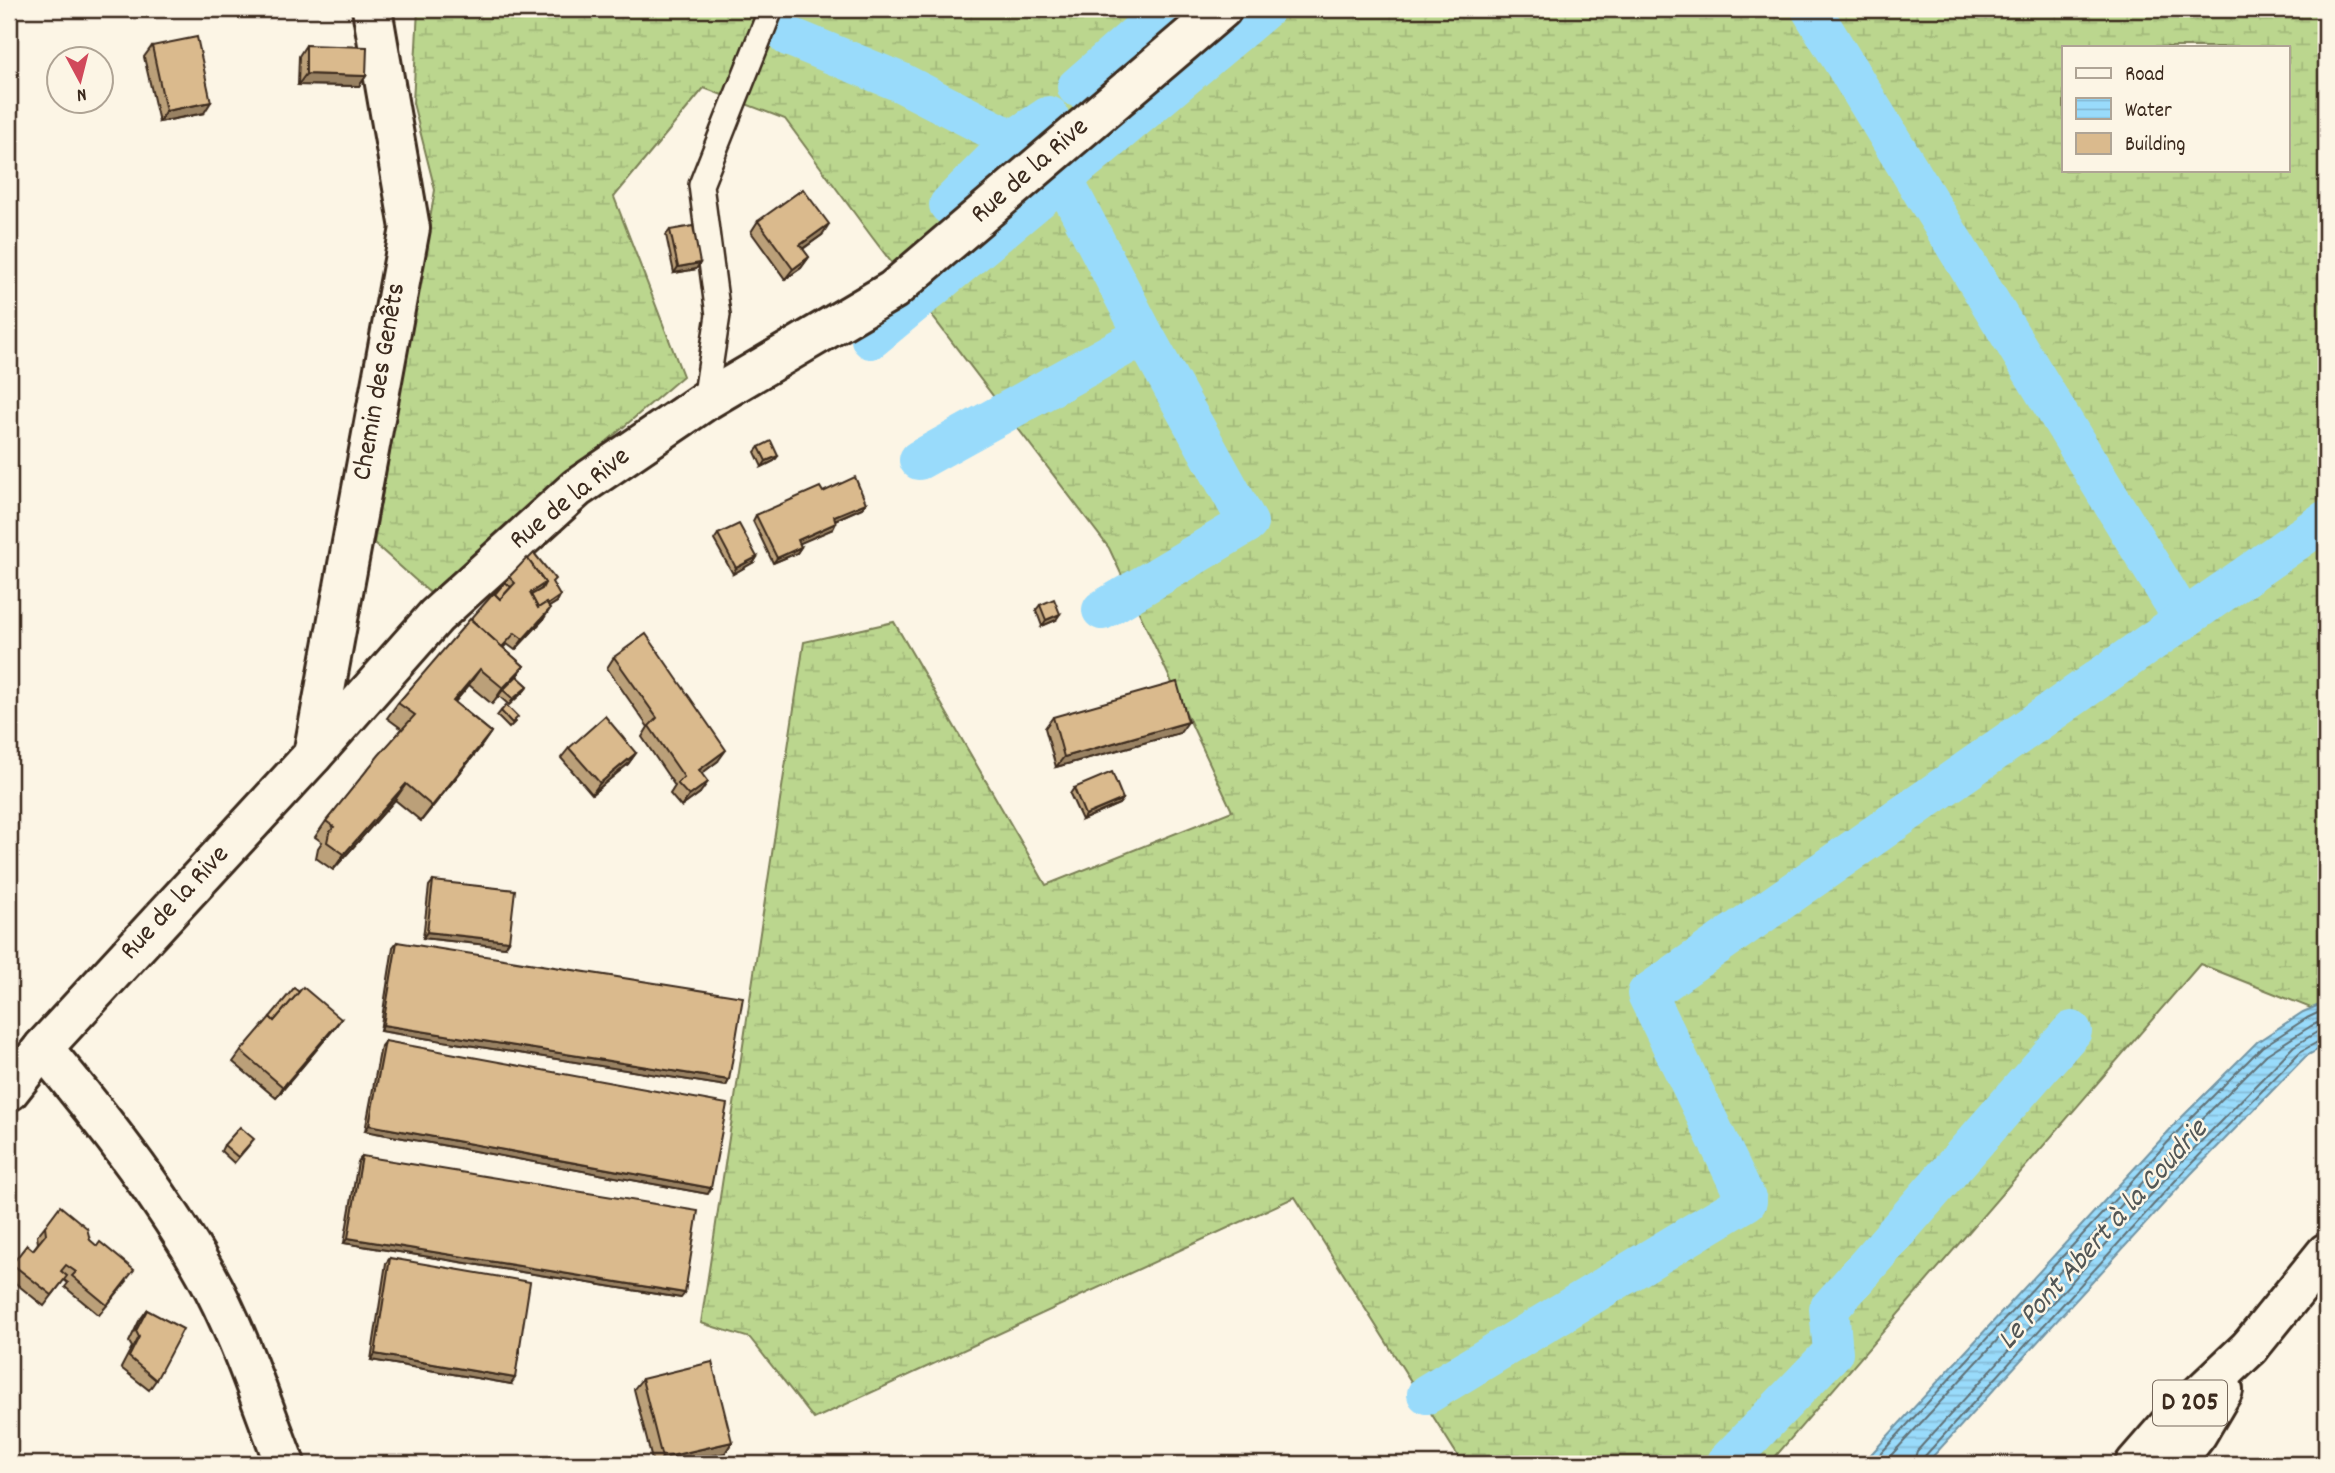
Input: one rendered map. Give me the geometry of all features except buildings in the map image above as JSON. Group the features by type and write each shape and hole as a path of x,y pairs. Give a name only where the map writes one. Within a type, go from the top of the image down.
{"main road":[{"name":"Chemin des Genêts","path":"313,755 410,228 372,9"},
{"name":"Rue de la Rive","path":"11,1084 313,755 436,616 577,488 705,401 893,290 1222,9"},
{"path":"43,1048 67,1075 160,1200 206,1274 240,1348 285,1464"},
{"name":"D 205","path":"2174,1464 2197,1434 2250,1347 2326,1253"},
{"name":"D 205","path":"2135,1464 2175,1418 2250,1347"}],"lane":[{"path":"705,401 718,315 701,185 771,9"}],"green space":[{"path":"418,9 2326,9 2326,1014 2200,964 1769,1464 1463,1464 1295,1197 814,1419 750,1338 701,1323 804,642 894,622 1046,885 1232,811 1109,548 785,119 704,88 614,197 683,376 430,593 374,543 435,190 413,103"}],"water":[{"name":"Le Pont Abert à la Coudrie","path":"2326,1002 2326,1045 2305,1057 2191,1174 1926,1464 1862,1464 2177,1122 2257,1042 2303,1012"}],"waterway":[{"path":"1077,87 1166,9"},
{"path":"1063,179 1265,9"},
{"path":"1811,9 2184,620"},
{"path":"788,36 900,82 1013,140 949,205"},
{"path":"1013,140 1049,116"},
{"path":"871,339 1063,179 1144,335"},
{"path":"919,460 1144,335 1248,523 1102,610"},
{"path":"1427,1394 1747,1201 1647,994 2326,520"},
{"path":"1725,1464 1833,1352 1829,1309 2072,1031"}]}
